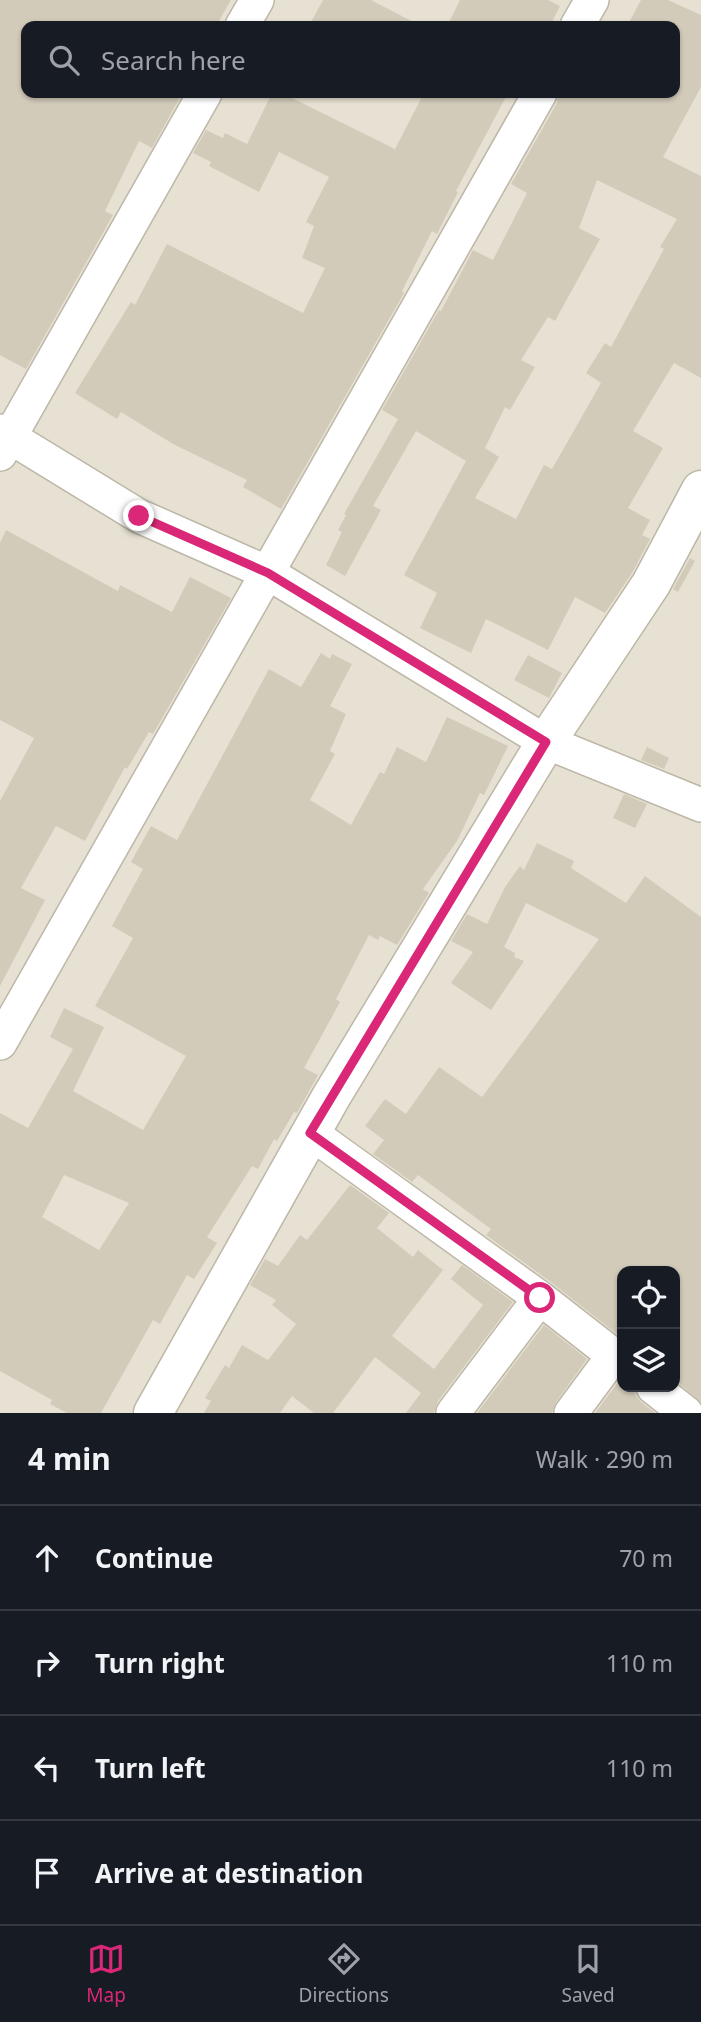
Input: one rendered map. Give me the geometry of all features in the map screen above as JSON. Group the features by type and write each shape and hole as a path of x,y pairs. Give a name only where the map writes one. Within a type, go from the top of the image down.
{"street":[{"path":"245,21 257,0"},
{"path":"580,21 592,0"},
{"path":"202,98 3,440 139,516 268,573 546,742 701,805"},
{"path":"0,1043 537,98"},
{"path":"153,1413 310,1133 546,742 651,584 701,490"},
{"path":"310,1133 540,1298 617,1358"},
{"path":"453,1413 540,1298"},
{"path":"571,1413 617,1360"},
{"path":"659,1392 686,1413"}],"shaded area":[{"path":"0,0 701,0 701,1413 0,1413"}],"building":[{"path":"0,0 231,0 219,21 21,21 21,98 179,99 152,148 139,141 105,211 113,215 26,369 0,355"},
{"path":"323,0 371,0 411,21 312,21"},
{"path":"460,0 548,0 560,6 552,21 450,21"},
{"path":"641,0 668,0 701,15 701,87 663,157 701,176 701,378 674,363 633,431 663,448 628,508 650,520 642,535 650,539 632,573 605,613 575,597 548,650 486,619 471,653 420,628 437,593 404,575 466,461 416,431 373,506 381,510 345,576 326,565 342,532 338,530 346,515 344,514 398,419 382,410 439,310 441,311 473,250 493,260 527,193 511,184 558,98 680,98 680,21 630,21","holes":["597,180 677,219 660,247 664,249 611,347 605,343 586,373 601,383 552,469 544,465 516,519 475,498 499,457 485,448 505,407 510,410 535,367 521,360 548,317 555,321 600,239 579,228"]},
{"path":"270,98 292,98 395,149 421,98 505,98 456,191 458,192 437,234 432,231 402,291 404,293 281,509 243,487 247,480 173,444 121,412 117,419 75,393 131,302 135,305 167,244 303,313 325,268 302,258 314,226 306,222 329,177 279,152 259,192 209,166 211,162 193,153 206,130 223,138 225,133 247,144"},
{"path":"6,530 118,591 120,585 172,612 190,577 231,598 153,734 149,732 127,769 125,767 85,841 56,826 21,888 45,900 0,986 0,801 34,738 0,720 0,543"},
{"path":"690,558 695,561 678,592 673,589"},
{"path":"321,653 330,659 332,654 352,664 330,706 346,714 330,751 335,754 310,800 351,825 380,772 384,774 397,747 426,762 447,717 508,746 484,795 480,793 457,841 423,889 429,893 397,945 380,936 378,940 369,935 336,999 340,1002 304,1068 318,1075 297,1113 294,1112 277,1141 274,1139 258,1169 252,1166 207,1237 217,1243 194,1279 187,1275 160,1324 153,1320 101,1413 67,1413 50,1404 52,1400 0,1371 0,1113 28,1128 73,1049 50,1037 64,1008 104,1027 73,1091 143,1130 186,1056 95,1006 133,938 112,926 143,869 131,862 151,826 177,840 269,669 301,687","holes":["64,1175 129,1203 99,1250 42,1217"]},
{"path":"528,655 562,673 549,698 514,680"},
{"path":"647,747 669,758 664,769 641,760"},
{"path":"624,794 647,804 635,828 613,818"},
{"path":"537,843 574,861 571,868 626,903 645,876 701,917 701,1402 680,1384 680,1266 617,1266 617,1334 486,1235 491,1229 418,1175 412,1182 373,1154 384,1140 365,1126 385,1099 406,1114 439,1067 482,1097 599,939 526,903 504,947 515,953 514,957 524,961 491,1010 451,983 473,952 451,941 467,914 487,924 505,887 520,866 524,870"},
{"path":"350,1185 389,1213 377,1228 413,1257 418,1250 443,1270 392,1336 434,1369 483,1305 451,1279 462,1265 513,1302 438,1401 434,1413 406,1413 421,1393 375,1357 333,1413 314,1413 292,1396 280,1413 204,1413 211,1401 205,1398 225,1365 229,1368 242,1345 268,1360 296,1324 272,1305 276,1300 250,1285 265,1259 278,1266 300,1235 307,1240"},
{"path":"544,1325 587,1359 556,1402 552,1413 477,1413"},
{"path":"617,1384 617,1392 635,1392 641,1402 655,1413 595,1413"}],"route":[{"path":"139,516 268,573 546,742 310,1133 540,1298"}]}
